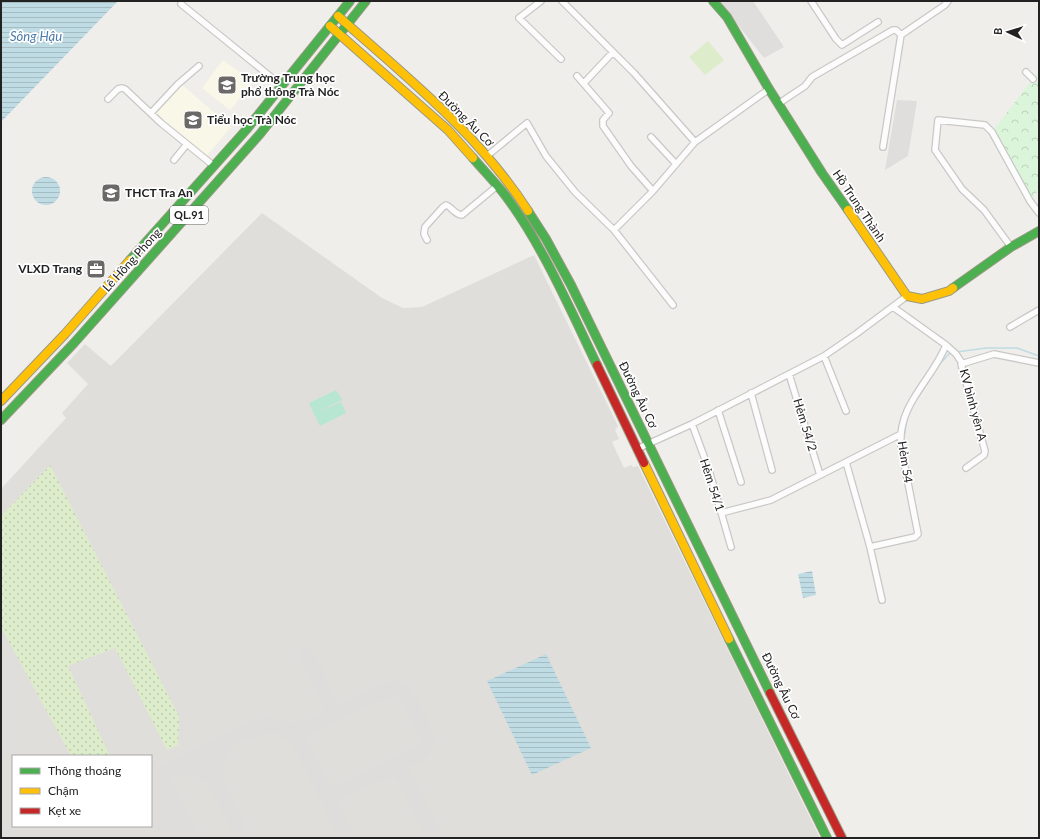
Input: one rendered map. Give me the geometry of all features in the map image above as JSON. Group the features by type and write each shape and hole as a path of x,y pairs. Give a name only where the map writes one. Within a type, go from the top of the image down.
{"main road":[{"name":"Lê Hồng Phong","path":"1,401 65,334 246,130 350,1"},
{"name":"Lê Hồng Phong","path":"1,420 74,343 260,134 366,1"},
{"name":"Hồ Trung Thành","path":"713,1 729,20 778,104 853,220 908,296"},
{"name":"Đường Âu Cơ","path":"338,16 457,124 486,156 535,220 581,304 648,444 842,838"},
{"name":"Đường Âu Cơ","path":"330,26 448,130 497,186 520,217 538,247 570,310 749,681 827,838"},
{"path":"908,296 922,299 948,291 1011,247 1039,230"},
{"path":"570,310 581,304"}],"street":[{"path":"541,1 519,18 560,59"},
{"path":"562,1 634,73 695,142"},
{"path":"811,1 836,39 842,45 878,22"},
{"path":"883,147 901,35 945,5 948,1"},
{"path":"181,4 282,86"},
{"path":"778,104 805,86 812,77 893,30 896,30 901,35"},
{"path":"584,83 613,52"},
{"path":"151,113 178,84 199,66"},
{"path":"1026,72 1033,79"},
{"path":"578,76 609,113 603,120 603,126 631,166 653,191"},
{"path":"108,99 118,89 125,89 214,166"},
{"path":"614,230 653,191 695,142 769,89"},
{"path":"1011,247 984,210 962,189 935,150 938,120 985,125 992,132 1030,201 1039,213"},
{"path":"486,156 527,123 546,156 575,192 614,230 673,305"},
{"path":"650,137 676,164"},
{"path":"174,160 187,144"},
{"path":"427,240 424,234 425,226 443,207 449,206 459,215 462,215 497,186"},
{"path":"637,449 692,424 824,356 908,296"},
{"path":"893,307 955,352 962,363"},
{"path":"1010,327 1039,310"},
{"name":"Hẻm 54","path":"870,547 915,537 918,534 901,447 901,434 908,408 914,396 932,370 946,345"},
{"name":"KV bình yên A","path":"966,468 984,456 985,451 961,365 962,363 994,354 1039,363"},
{"path":"824,356 846,411"},
{"name":"Hẻm 54/2","path":"789,374 820,475"},
{"path":"751,393 772,470"},
{"path":"718,410 741,482"},
{"name":"Hẻm 54/1","path":"692,424 709,470 731,547"},
{"path":"722,513 771,500 901,434"},
{"path":"846,462 870,547 882,600"}],"shaded area":[{"path":"719,1 753,1 784,47 764,58"},
{"name":"Trường Trung học phổ thông Trà Nóc","path":"223,60 253,82 230,110 202,88"},
{"name":"Tiểu học Trà Nóc","path":"180,83 231,127 205,158 154,114"},
{"path":"897,100 917,101 908,156 885,170"},
{"path":"262,213 382,298 403,308 422,307 534,255 618,426 615,430 619,439 612,442 624,468 631,465 633,467 638,466 820,838 1,838 1,489 66,418 62,413 88,384 67,363 85,344 111,366"}],"green space":[{"path":"708,41 724,60 705,75 689,57"},
{"path":"1039,71 1039,189 1030,201 992,132"},
{"path":"336,390 342,400 314,414 309,403"},
{"path":"341,402 346,413 320,426 314,414"},
{"path":"50,465 179,716 178,745 167,750 115,648 68,666 110,755 70,755 1,627 1,516"}],"water":[{"name":"Sông Hậu","path":"1,1 118,1 1,122"},
{"path":"46,177 56,181 60,191 56,201 46,205 36,201 32,191 36,181"},
{"path":"812,571 816,595 803,598 798,574"},
{"path":"546,654 591,748 532,775 487,681"}],"waterway":[{"path":"957,352 986,348 1017,348 1039,356"},
{"path":"938,366 949,354 953,353"},
{"path":"911,408 930,379"},
{"path":"905,433 906,423"}],"taxiway":[{"path":"283,729 296,730 307,728 324,720 329,712 328,700 325,692 307,655"},
{"path":"321,785 330,792 341,792 419,754 427,743 424,728 412,706 405,694 397,689 387,690 323,720"},
{"path":"156,789 167,773 175,767 243,733 264,726 274,726 284,729 293,735 302,746 347,838"},
{"path":"218,786 216,779 216,767 222,751 229,740"},
{"path":"177,769 189,767 199,769 215,782 235,822 239,838"},
{"path":"386,770 396,770 404,776 435,838"}],"runway":[{"path":"152,781 180,838"}],"traffic: fast":[{"path":"130,260 246,130 350,1"},
{"path":"1,420 74,343 260,134 366,1"},
{"path":"713,1 727,17 769,89 822,173 848,210"},
{"path":"473,158 505,195 531,234 555,277 597,365"},
{"path":"528,211 546,239 571,285 770,693"},
{"path":"953,288 1011,247 1039,231"},
{"path":"729,639 827,838"}],"traffic: slow":[{"path":"338,16 415,84 464,131 509,183 528,211"},
{"path":"330,26 448,130 473,158"},
{"path":"848,210 907,296 922,299 949,291 953,288"},
{"path":"1,401 65,334 130,260"},
{"path":"644,463 729,639"}],"traffic: jam":[{"path":"597,365 644,463"},
{"path":"770,693 842,838"}],"place":[{"name":"Trường Trung học phổ thông Trà Nóc","path":"227,85"},
{"name":"Tiểu học Trà Nóc","path":"193,120"},
{"name":"THCT Tra An","path":"111,193"},
{"name":"VLXD Trang","path":"96,269"}]}
